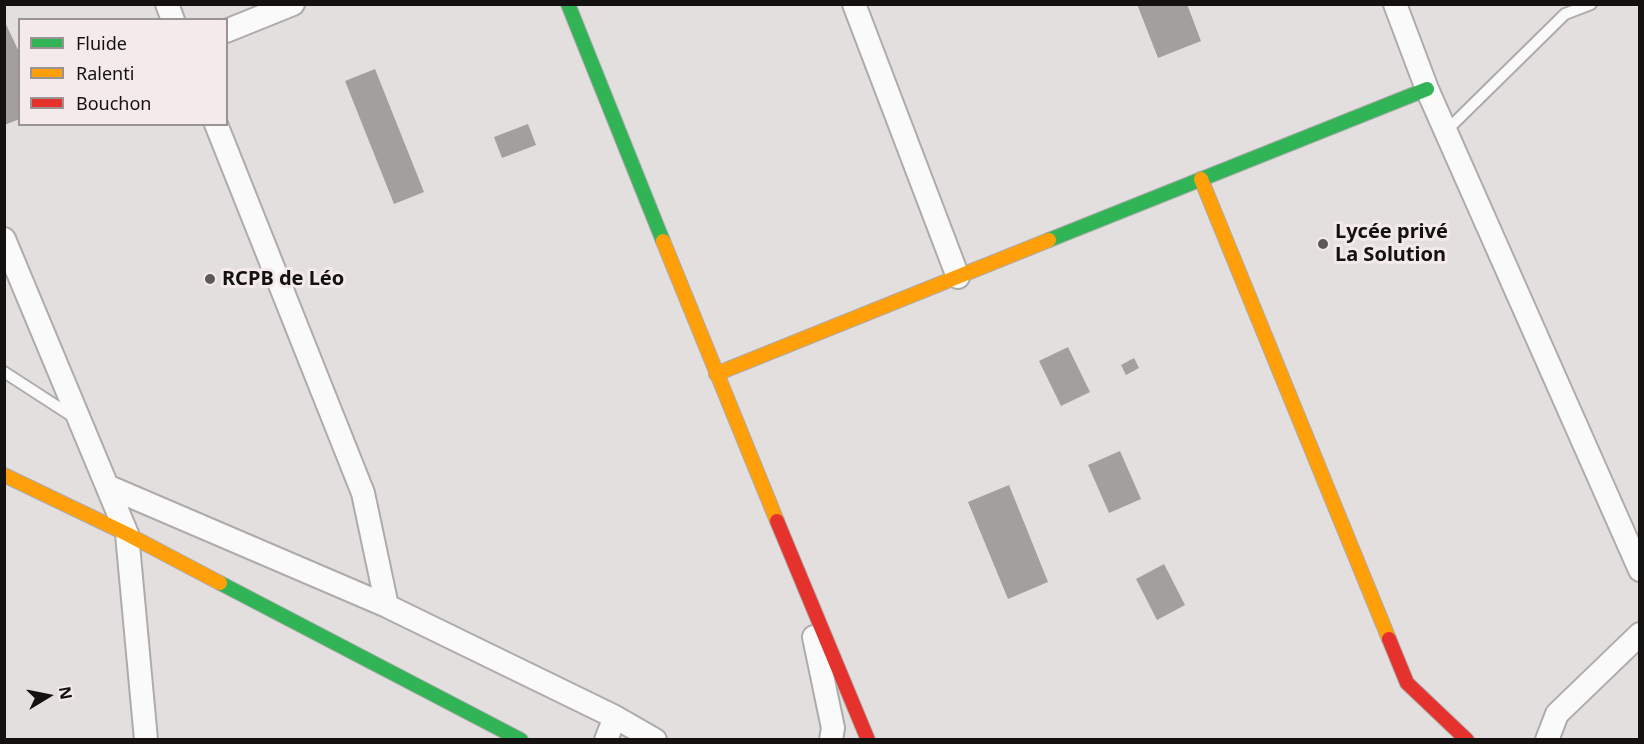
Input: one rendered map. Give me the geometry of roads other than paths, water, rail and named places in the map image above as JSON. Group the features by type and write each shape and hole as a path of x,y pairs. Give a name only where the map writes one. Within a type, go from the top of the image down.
{"street":[{"path":"167,4 173,18"},
{"path":"228,30 293,4"},
{"path":"568,4 716,374 868,740"},
{"path":"854,4 958,277"},
{"path":"1395,4 1427,88 1640,570"},
{"path":"716,374 1427,88"},
{"path":"217,126 363,493 387,606"},
{"path":"1201,179 1407,683 1467,740"},
{"path":"4,239 127,534 146,740"},
{"path":"4,475 127,534 521,740"},
{"path":"107,486 387,606 615,717 655,740"},
{"path":"801,577 833,728 831,740"},
{"path":"1547,740 1557,714 1640,634"},
{"path":"606,740 615,717"}],"lane":[{"path":"1446,131 1565,14 1591,4"},
{"path":"4,372 80,421"}],"place":[{"name":"Lycée privé La Solution","path":"1323,244"},
{"name":"RCPB de Léo","path":"210,279"}]}
